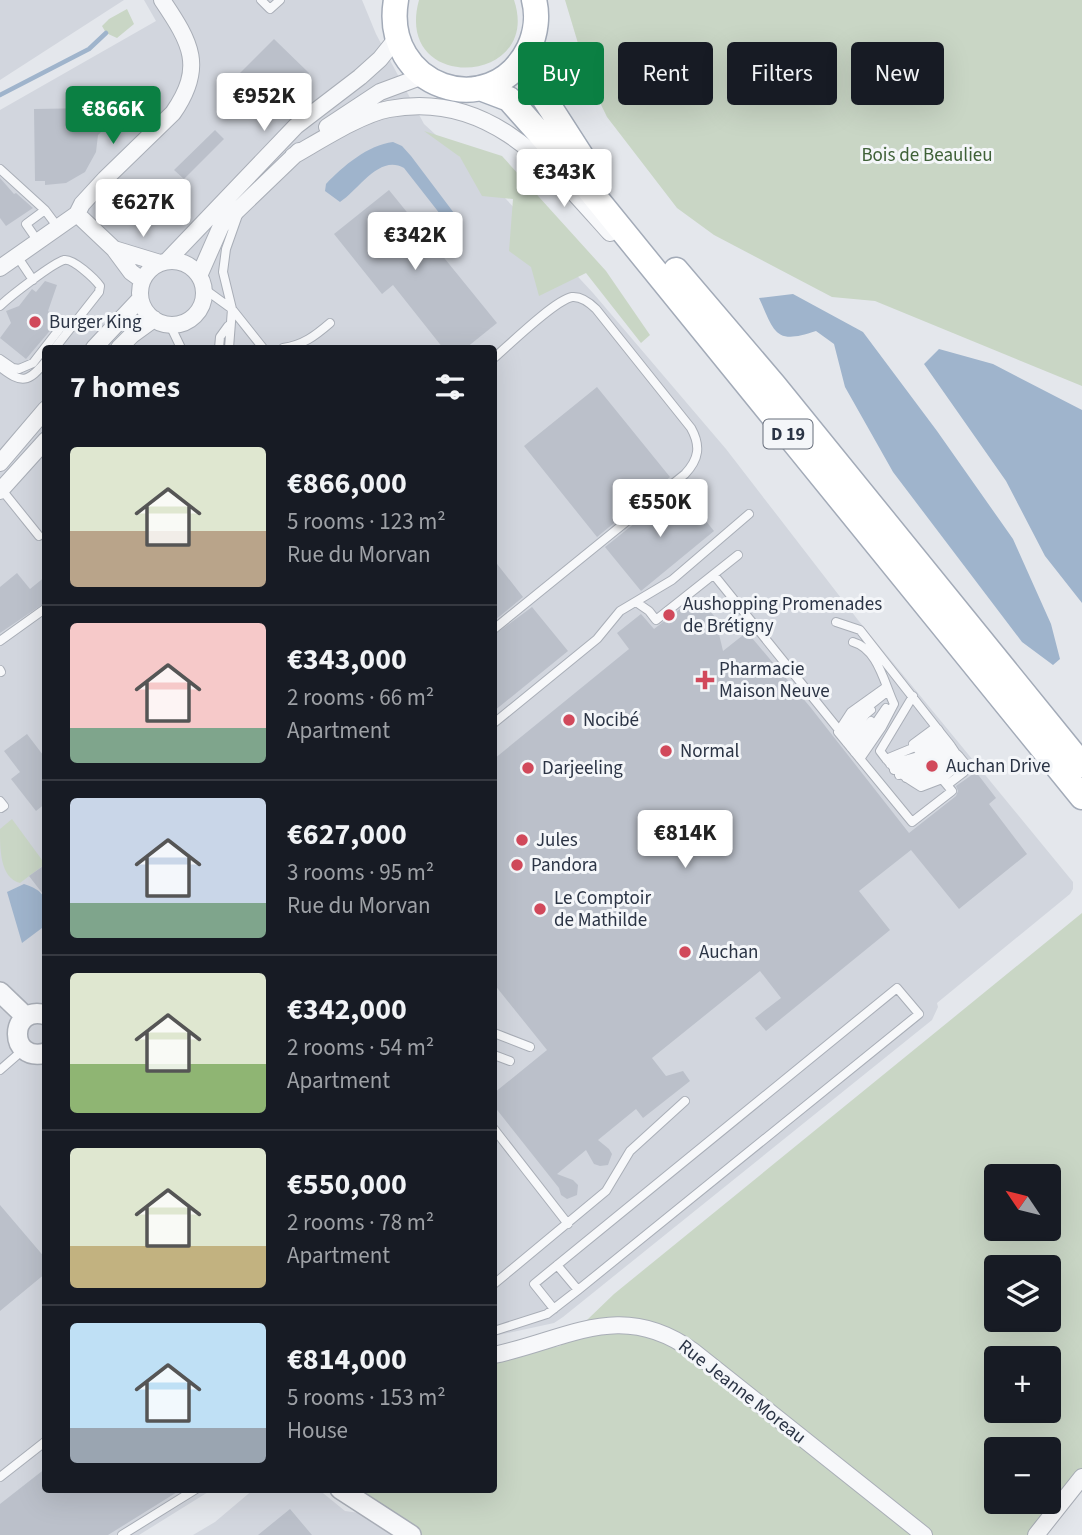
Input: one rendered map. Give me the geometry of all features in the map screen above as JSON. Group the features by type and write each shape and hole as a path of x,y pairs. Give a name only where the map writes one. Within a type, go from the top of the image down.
{"main road":[{"path":"396,0 394,26 407,60 423,76 441,86 460,90 480,88 497,82 518,65"},
{"path":"532,42 536,23 534,0"},
{"name":"D 19","path":"480,88 509,99 537,128 1082,797"},
{"name":"D 19","path":"549,105 584,161 774,385 1082,765"}],"street":[{"path":"0,268 77,214 90,195 173,113 188,86 192,55 175,18 162,0"},
{"path":"397,39 360,77 296,125 163,262 152,267 142,280 140,299 143,307 154,319 170,325 188,320 201,306 201,282 221,226 293,156 329,126 380,92 423,76"},
{"path":"293,156 339,130 387,109 437,105 476,116 498,128 532,151 570,188 779,422"},
{"path":"77,214 114,249 131,272 142,280"},
{"path":"114,249 163,262 185,264 201,282"},
{"path":"97,345 140,299"},
{"path":"122,345 154,319"},
{"path":"0,463 42,415"},
{"path":"1,491 42,445"},
{"path":"0,992 25,1016"},
{"path":"42,1014 32,1013 25,1016 16,1033 23,1050 36,1055 42,1054"},
{"name":"Rue Jeanne Moreau","path":"497,1354 609,1325 637,1325 667,1334 693,1351 924,1535"},
{"path":"1036,1535 1082,1477"},
{"path":"346,1493 411,1535"},
{"path":"359,1493 381,1516"}],"lane":[{"path":"261,0 270,9 280,0"},
{"path":"0,169 45,210 57,226"},
{"path":"229,345 232,309 223,272 233,227 244,203"},
{"path":"37,240 26,224 45,210"},
{"path":"16,256 33,280"},
{"path":"2,306 33,280 64,260 72,261 96,280 100,286 99,292 57,345"},
{"path":"201,282 232,309 261,345"},
{"path":"497,355 558,304 574,297 582,298 596,309 691,428 698,452 692,467 685,474 497,627"},
{"path":"47,345 61,327 79,318"},
{"path":"300,345 330,323"},
{"path":"219,345 220,337 230,324"},
{"path":"170,325 180,345"},
{"path":"0,359 13,368 27,367 42,351"},
{"path":"0,367 15,379 26,379 42,366"},
{"path":"1,491 39,536"},
{"path":"497,721 597,639 620,611 671,580 749,514"},
{"path":"636,602 656,620 738,555"},
{"path":"714,575 912,822 930,765 949,744"},
{"path":"0,641 42,609"},
{"path":"836,622 860,630 966,765 964,772 930,765 898,771"},
{"path":"853,642 860,644 881,669 889,694"},
{"path":"849,745 851,712 889,694"},
{"path":"849,745 865,715 889,694"},
{"path":"849,745 889,694"},
{"path":"913,696 880,751 898,771 921,787 930,765 949,744"},
{"path":"898,771 930,765 949,744"},
{"path":"898,771 930,765"},
{"path":"497,1330 538,1319 554,1309 919,1014 897,988 534,1284 554,1309"},
{"path":"497,1034 530,1047"},
{"path":"0,1070 23,1050"},
{"path":"497,1056 510,1061"},
{"path":"497,1282 606,1191 630,1151 685,1101"},
{"path":"497,1133 568,1224"},
{"path":"557,1265 578,1290"},
{"path":"0,1477 42,1446"},
{"path":"122,1535 190,1493"}],"shaded area":[{"path":"0,0 124,0 0,80"},
{"name":"Aushopping Promenades de Brétigny","path":"144,0 362,0 376,34 424,124 506,199 593,293 726,449 858,620 1073,882 1073,889 937,1003 932,1020 563,1317 554,1323 497,1335 497,345 42,345 42,1493 207,1493 139,1535 0,1535 0,110 156,21"},
{"path":"249,1493 323,1493 345,1511 381,1516 411,1535 193,1535 215,1522"}],"green space":[{"path":"419,0 514,0 517,29 508,50 490,63 468,68 445,64 427,52 417,31"},
{"name":"Bois de Beaulieu","path":"565,0 1082,0 1082,386 875,301 832,297 714,235 677,208 607,117 601,105 604,105 604,42 578,42"},
{"path":"127,9 134,24 117,38 106,33 102,26"},
{"path":"424,131 502,156 606,271 650,335 641,343 586,273 539,296 531,267 509,251 513,199 482,196 460,157"},
{"path":"12,819 42,860 42,866 20,883 8,875 2,862 0,829"},
{"path":"1082,913 1082,1468 1061,1495 1061,1437 984,1437 984,1514 1046,1514 1029,1535 418,1535 383,1513 362,1493 497,1493 497,1358 560,1346 614,1294"}],"water":[{"path":"393,142 402,146 411,156 460,221 451,228 404,168 395,165 378,169 340,202 325,191 326,184 356,157 374,147"},
{"path":"793,294 863,332 1013,539 1051,624 1060,659 1053,665 1022,642 893,472 845,387 834,344 816,331 792,337 784,336 773,328 759,298"},
{"path":"939,349 993,364 1082,410 1082,603 1045,556 1006,481 924,364"},
{"path":"24,884 42,894 42,928 22,943 7,892"}],"building":[{"path":"274,39 309,73 274,108 239,74"},
{"path":"107,95 123,111 98,135 96,152 85,172 66,183 45,185 45,181 35,181 34,109 93,108"},
{"path":"215,130 224,139 184,179 174,170"},
{"path":"0,178 14,194 33,208 6,226 0,218"},
{"path":"389,190 497,323 470,345 441,345 393,285 382,294 334,234"},
{"name":"Burger King","path":"45,281 57,285 48,311 59,320 26,359 0,338 11,323 6,311 19,306 32,289 36,292"},
{"path":"597,387 670,477 597,537 524,446"},
{"path":"679,488 714,531 641,591 605,547"},
{"path":"497,564 523,597 497,619"},
{"path":"17,573 30,589 42,579 42,605 0,633 0,587"},
{"path":"694,598 705,605 715,617 723,651 747,632 811,708 909,833 956,796 956,786 976,772 996,798 989,804 1027,854 959,909 911,850 859,891 890,930 766,1031 755,1018 781,998 760,971 652,1058 666,1076 683,1071 690,1081 643,1118 636,1109 598,1140 612,1154 608,1165 594,1164 586,1150 557,1174 573,1180 578,1185 577,1195 567,1199 561,1195 559,1188 497,1110 497,1091 547,1050 497,988 497,757 629,649 617,633 641,614 654,629"},
{"path":"532,607 568,651 497,709 497,633"},
{"path":"27,734 42,754 42,806 36,811 11,779 20,772 4,751"},
{"path":"42,867 42,893 29,876"},
{"path":"0,1205 42,1254 42,1276 0,1311"},
{"path":"42,1471 42,1493 176,1493 108,1535 0,1535 0,1504"},
{"path":"290,1509 312,1535 258,1535"}],"waterway":[{"path":"0,95 89,49 106,33"}],"place":[{"name":"Burger King","path":"35,322"},
{"name":"Aushopping Promenades de Brétigny","path":"669,615"},
{"name":"Pharmacie Maison Neuve","path":"705,680"},
{"name":"Nocibé","path":"569,720"},
{"name":"Normal","path":"666,751"},
{"name":"Auchan Drive","path":"932,766"},
{"name":"Darjeeling","path":"528,768"},
{"name":"Jules","path":"522,840"},
{"name":"Pandora","path":"517,865"},
{"name":"Le Comptoir de Mathilde","path":"540,909"},
{"name":"Auchan","path":"685,952"}]}
